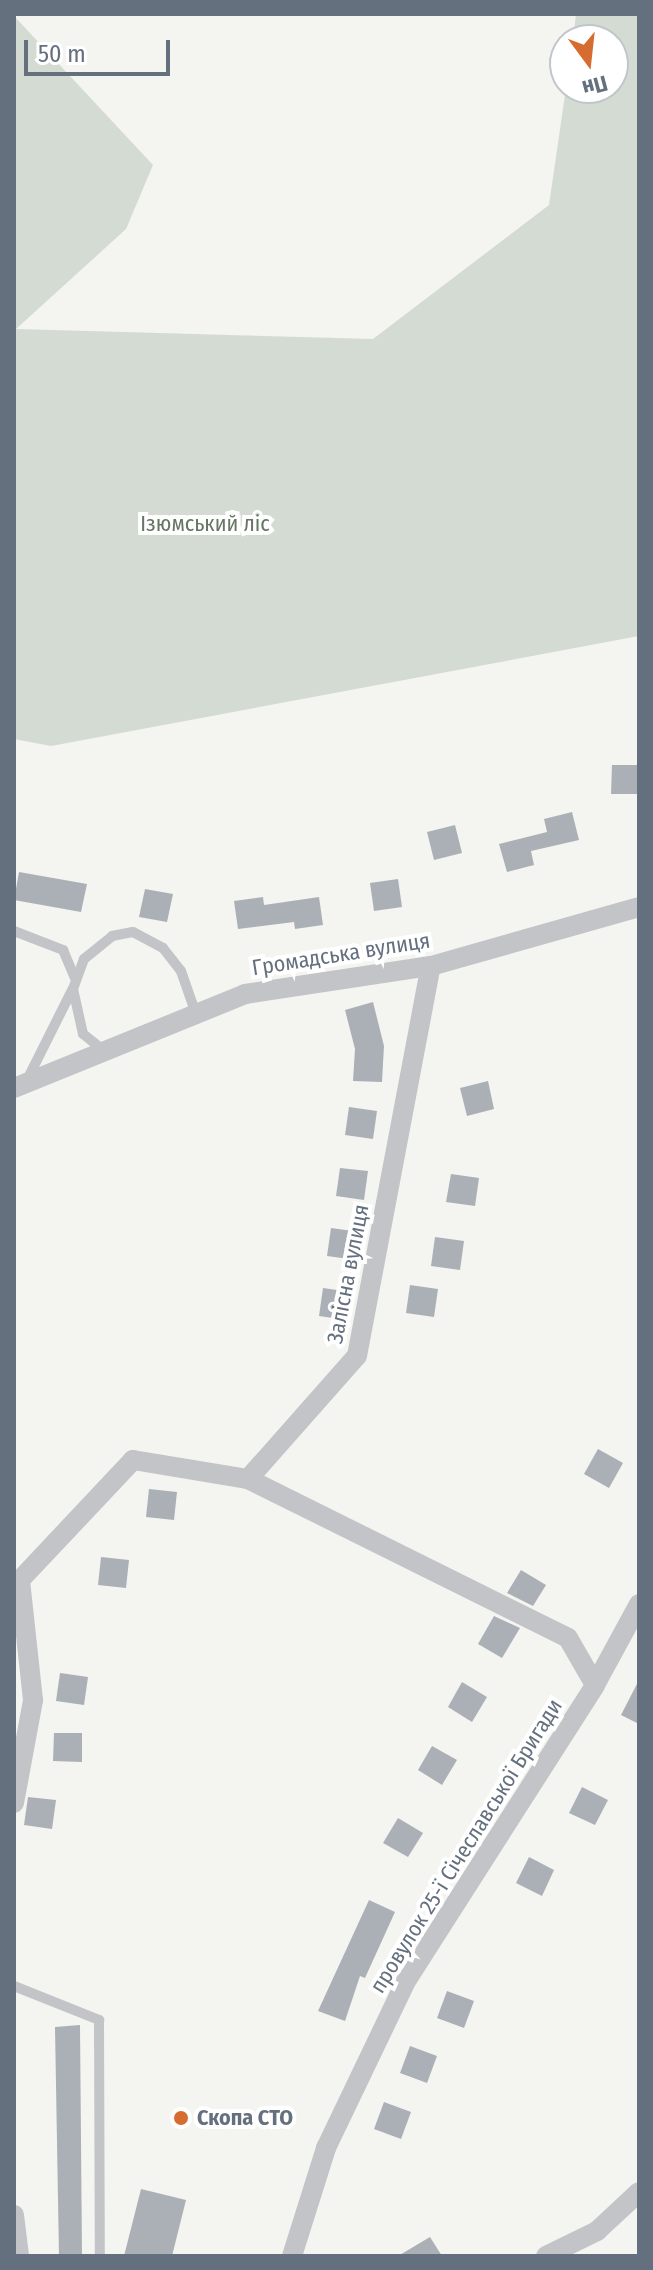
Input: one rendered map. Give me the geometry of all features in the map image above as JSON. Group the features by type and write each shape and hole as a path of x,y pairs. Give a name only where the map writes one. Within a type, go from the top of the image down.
{"street":[{"name":"Громадська вулиця","path":"19,1086 205,1013 245,994 431,966 639,907"},
{"name":"Залісна вулиця","path":"248,1479 357,1356 431,966"},
{"path":"14,1803 33,1700 20,1580 133,1460 248,1479 568,1638 595,1685"},
{"name":"провулок 25-ї Січеславської Бригади","path":"292,2256 326,2148 406,1981 595,1685 639,1604"},
{"path":"546,2256 597,2231 639,2192"},
{"path":"14,2215 19,2256"}],"lane":[{"path":"14,931 63,950 74,984 83,1034 108,1052"},
{"path":"19,1086 74,984 84,959 112,936 133,932 173,957 187,989 205,1013"},
{"path":"187,989 205,1013"},
{"path":"169,1027 187,989"},
{"path":"14,1986 99,2020 100,2256"}],"green space":[{"name":"Ізюмський ліс","path":"576,14 639,14 639,636 51,746 14,739 14,16 153,165 126,229 16,329 373,339 549,205 564,104 629,104 629,24 575,24"}],"building":[{"path":"612,765 639,765 639,794 611,794"},
{"path":"572,812 579,840 531,851 534,865 507,872 499,844 547,832 544,819"},
{"path":"455,825 462,853 434,860 427,832"},
{"path":"19,872 87,884 81,912 14,900"},
{"path":"398,879 402,907 374,911 370,883"},
{"path":"145,889 173,894 167,922 139,917"},
{"path":"263,897 264,905 319,897 323,925 295,929 294,922 238,929 234,901"},
{"path":"373,1002 384,1046 382,1082 353,1081 355,1049 345,1010"},
{"path":"488,1081 494,1109 467,1116 460,1088"},
{"path":"349,1107 377,1111 373,1139 345,1135"},
{"path":"340,1168 368,1171 364,1200 336,1196"},
{"path":"451,1174 479,1178 475,1206 446,1202"},
{"path":"331,1228 360,1232 356,1260 327,1256"},
{"path":"435,1237 464,1241 460,1270 431,1266"},
{"path":"410,1285 438,1289 434,1317 406,1313"},
{"path":"323,1288 351,1292 347,1320 319,1316"},
{"path":"598,1449 623,1463 609,1488 584,1474"},
{"path":"149,1489 177,1492 174,1520 146,1517"},
{"path":"101,1557 129,1560 126,1588 98,1585"},
{"path":"521,1570 546,1585 533,1606 507,1593"},
{"path":"494,1616 520,1628 502,1658 478,1644"},
{"path":"60,1673 88,1677 84,1705 56,1701"},
{"path":"639,1680 639,1724 621,1715"},
{"path":"462,1682 487,1697 472,1722 448,1707"},
{"path":"54,1733 82,1733 82,1762 53,1761"},
{"path":"432,1746 457,1760 442,1785 418,1770"},
{"path":"582,1787 608,1800 595,1825 569,1813"},
{"path":"28,1797 56,1800 52,1829 24,1825"},
{"path":"398,1818 423,1833 408,1857 383,1843"},
{"path":"529,1857 554,1870 542,1896 516,1883"},
{"path":"369,1900 395,1912 365,1978 360,1976 345,2021 318,2011"},
{"path":"447,1991 474,2001 464,2028 437,2018"},
{"path":"80,2025 82,2256 59,2256 55,2027"},
{"path":"410,2046 437,2056 427,2083 400,2073"},
{"path":"384,2102 411,2112 401,2139 374,2129"},
{"path":"141,2189 186,2200 172,2256 124,2256"},
{"path":"430,2237 442,2256 398,2256"}],"place":[{"name":"Скопа СТО","path":"181,2118"}]}
